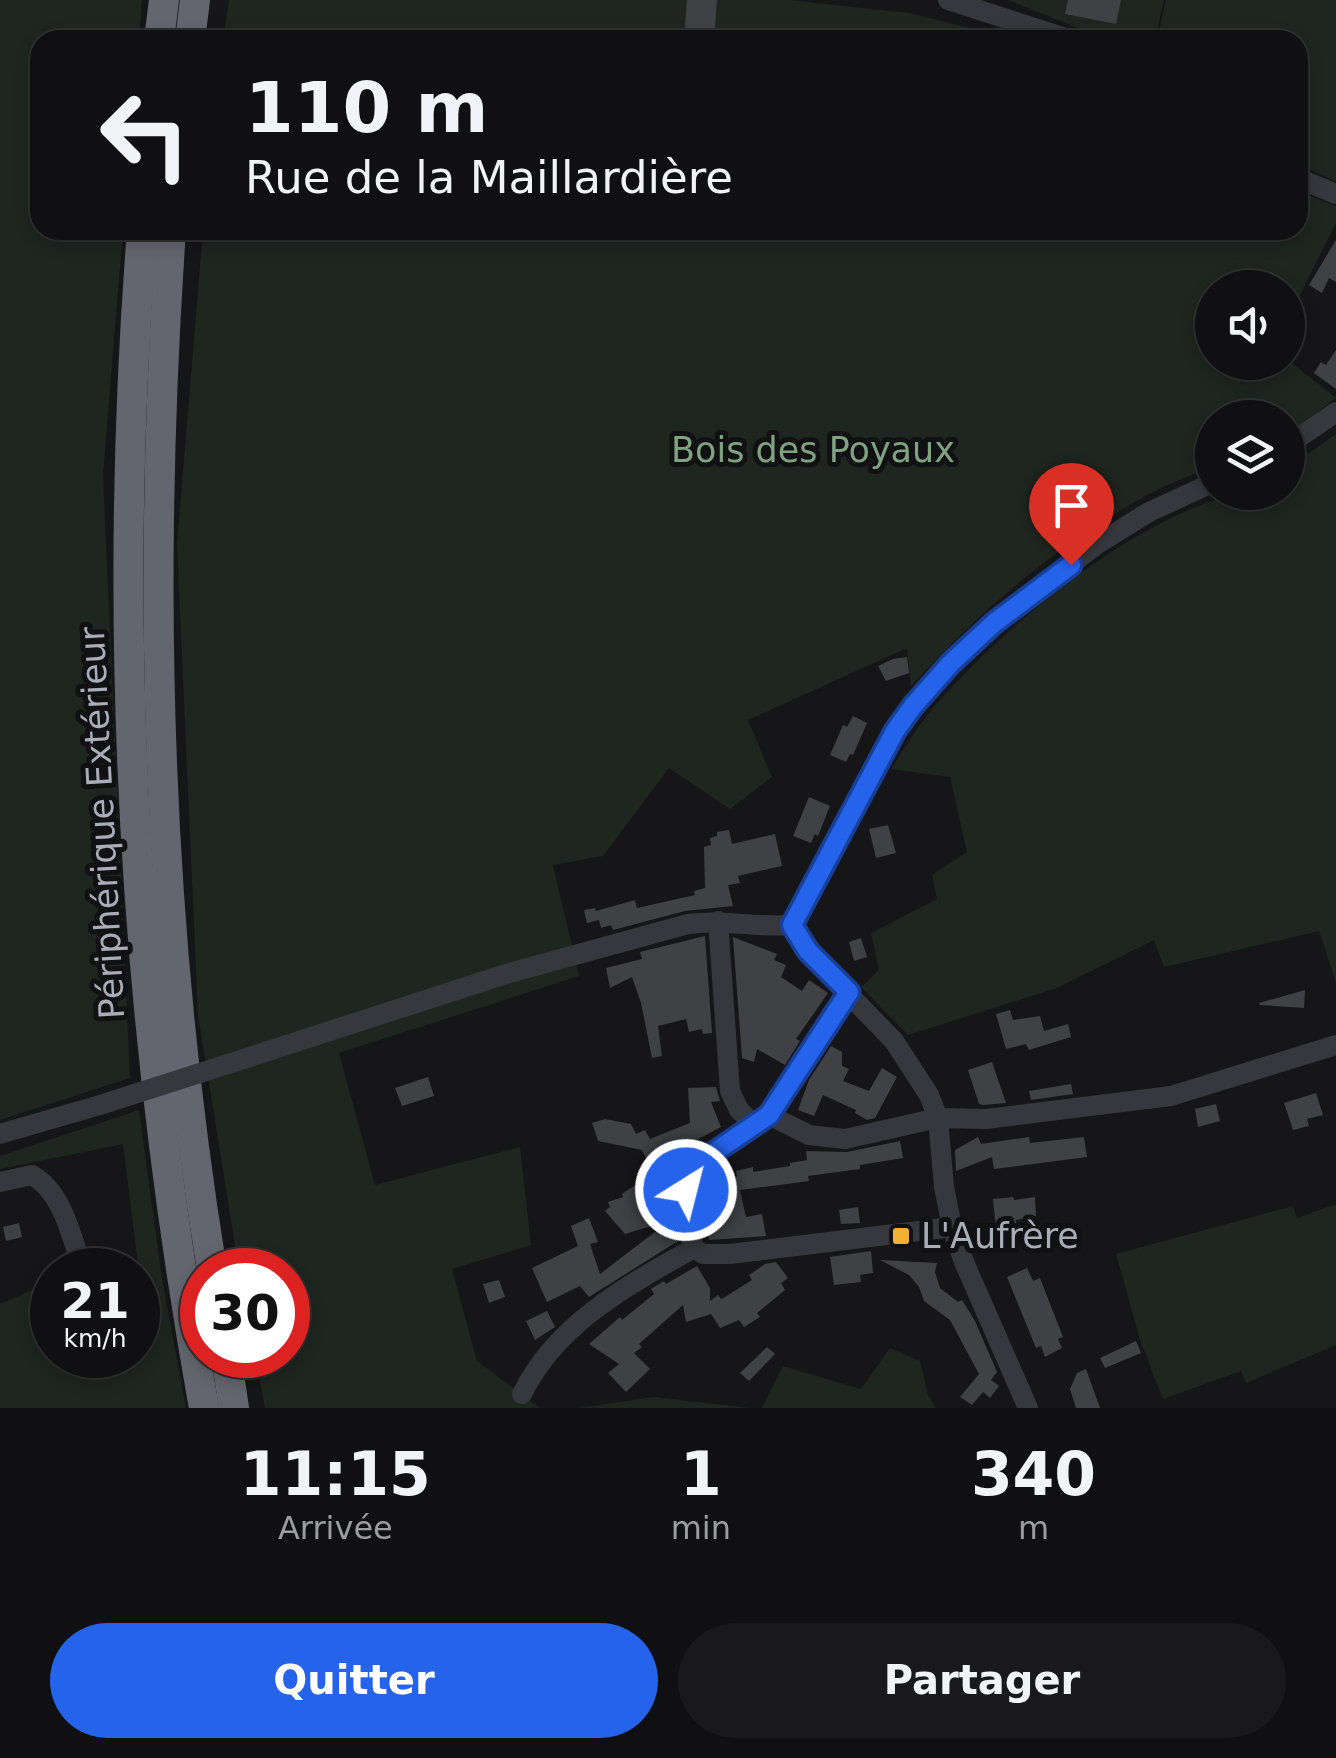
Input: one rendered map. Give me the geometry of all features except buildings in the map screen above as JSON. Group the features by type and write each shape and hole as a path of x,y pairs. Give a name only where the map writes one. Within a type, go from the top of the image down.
{"highway":[{"path":"160,30 164,0"},
{"path":"191,30 194,0"},
{"name":"Périphérique Extérieur","path":"141,240 128,530 135,834 160,1115 204,1408"},
{"path":"170,240 159,461 162,766 182,1050 209,1248"},
{"path":"229,1378 234,1408"}],"street":[{"path":"948,0 1041,30"},
{"path":"1308,182 1336,194"},
{"path":"1305,433 1336,412"},
{"path":"792,925 895,731 951,663 994,623 1096,545 1149,512 1195,491"},
{"path":"0,1134 538,965 688,924 718,922 765,928 792,925"},
{"path":"718,922 730,1091 740,1110 809,1135 845,1138 938,1118 986,1119 1171,1096 1336,1045"},
{"path":"792,925 808,951 911,1062 938,1118 952,1226 1028,1408"},
{"path":"849,992 762,1120 694,1166 685,1178 694,1248 702,1254 730,1254 952,1226"},
{"path":"0,1182 32,1175 44,1182 76,1248"},
{"path":"522,1394 544,1355 580,1322 642,1277 694,1248"}],"green space":[{"path":"0,0 142,0 140,30 30,30 30,240 122,240 103,475 130,1078 0,1120"},
{"path":"229,0 789,0 909,13 978,30 224,30"},
{"path":"1008,0 1164,0 1157,30 1083,30"},
{"path":"1166,0 1336,0 1336,182 1308,169 1308,30 1159,30"},
{"name":"Bois des Poyaux","path":"1308,195 1336,206 1336,223 1305,285 1305,270 1195,270 1195,380 1305,380 1305,373 1336,398 1305,421 1305,400 1195,400 1195,474 1131,504 1049,559 973,623 911,687 907,648 748,720 772,777 730,809 669,768 603,856 553,865 579,976 339,1053 375,1185 520,1147 531,1245 452,1269 477,1361 540,1408 265,1408 259,1378 310,1378 310,1248 235,1248 198,1015 177,544 202,240 1308,240"},
{"path":"1336,434 1336,983 1319,931 1164,967 1154,940 1057,988 908,1035 861,987 879,970 871,933 937,899 932,875 967,852 950,777 891,769 917,729 964,675 1034,609 1116,549 1159,524 1195,508 1305,510 1305,456"},
{"path":"139,1110 158,1248 136,1248 123,1144 0,1169 0,1156"},
{"path":"1336,1204 1336,1345 1246,1383 1241,1371 1163,1399 1140,1340 1116,1254 1293,1206 1297,1218"},
{"path":"160,1264 186,1408 0,1408 0,1304 30,1291 30,1378 160,1378"},
{"path":"890,1348 920,1361 928,1395 936,1408 762,1408 783,1366 861,1389"},
{"path":"654,1397 750,1408 579,1408"}],"place":[{"name":"L'Aufrère","path":"901,1236"}],"route":[{"path":"686,1190 685,1178 694,1166 769,1115 849,992 808,951 792,925 895,731 951,663 994,623 1071,565"}]}
